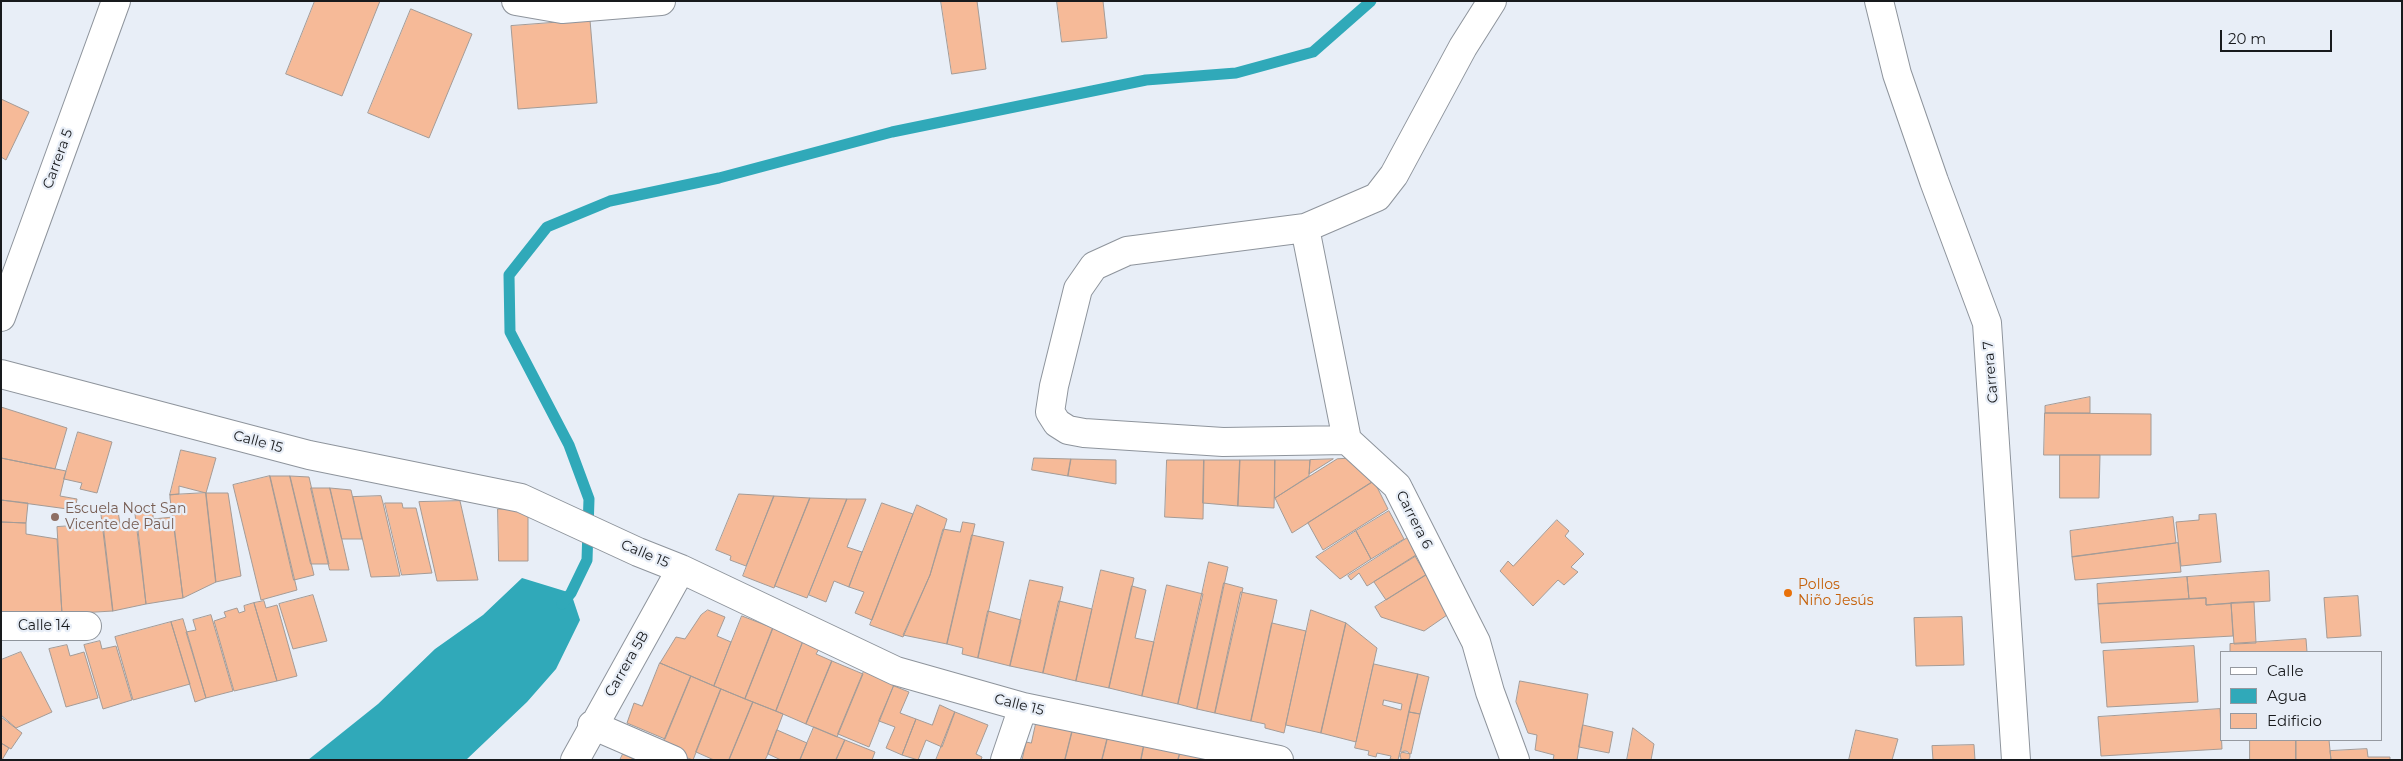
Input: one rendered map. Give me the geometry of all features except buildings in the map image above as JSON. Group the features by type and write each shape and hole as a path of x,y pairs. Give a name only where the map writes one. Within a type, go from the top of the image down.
{"street":[{"name":"Carrera 5","path":"1,318 116,1"},
{"path":"516,1 562,10 661,1"},
{"path":"1305,228 1347,440 1223,442 1084,433 1068,430 1057,424 1050,412 1054,386 1078,289 1094,266 1127,251 1305,228 1377,198 1394,175 1492,1"},
{"name":"Carrera 7","path":"1879,1 1897,74 1987,323 2016,760"},
{"name":"Calle 15","path":"1,374 309,455 521,498 638,552 681,569 896,671 1023,707 1279,760"},
{"name":"Carrera 6","path":"1347,440 1397,486 1476,642 1490,692 1515,760"},
{"name":"Carrera 5B","path":"575,760 592,725 681,569"},
{"name":"Calle 14","path":"1,626 87,626"},
{"path":"1005,760 1023,707"},
{"path":"592,725 672,760"}],"water":[{"path":"522,578 571,593 580,620 556,669 527,702 466,760 308,760 378,704 435,649 483,615"}],"waterway":[{"path":"562,604 571,593 587,560 589,499 569,445 510,332 509,275 547,227 610,201 719,178 892,132 1146,80 1236,73 1313,52 1371,1"}],"place":[{"name":"Escuela Noct San Vicente de Paul","path":"55,517"},
{"name":"Pollos Niño Jesús","path":"1788,593"}]}
